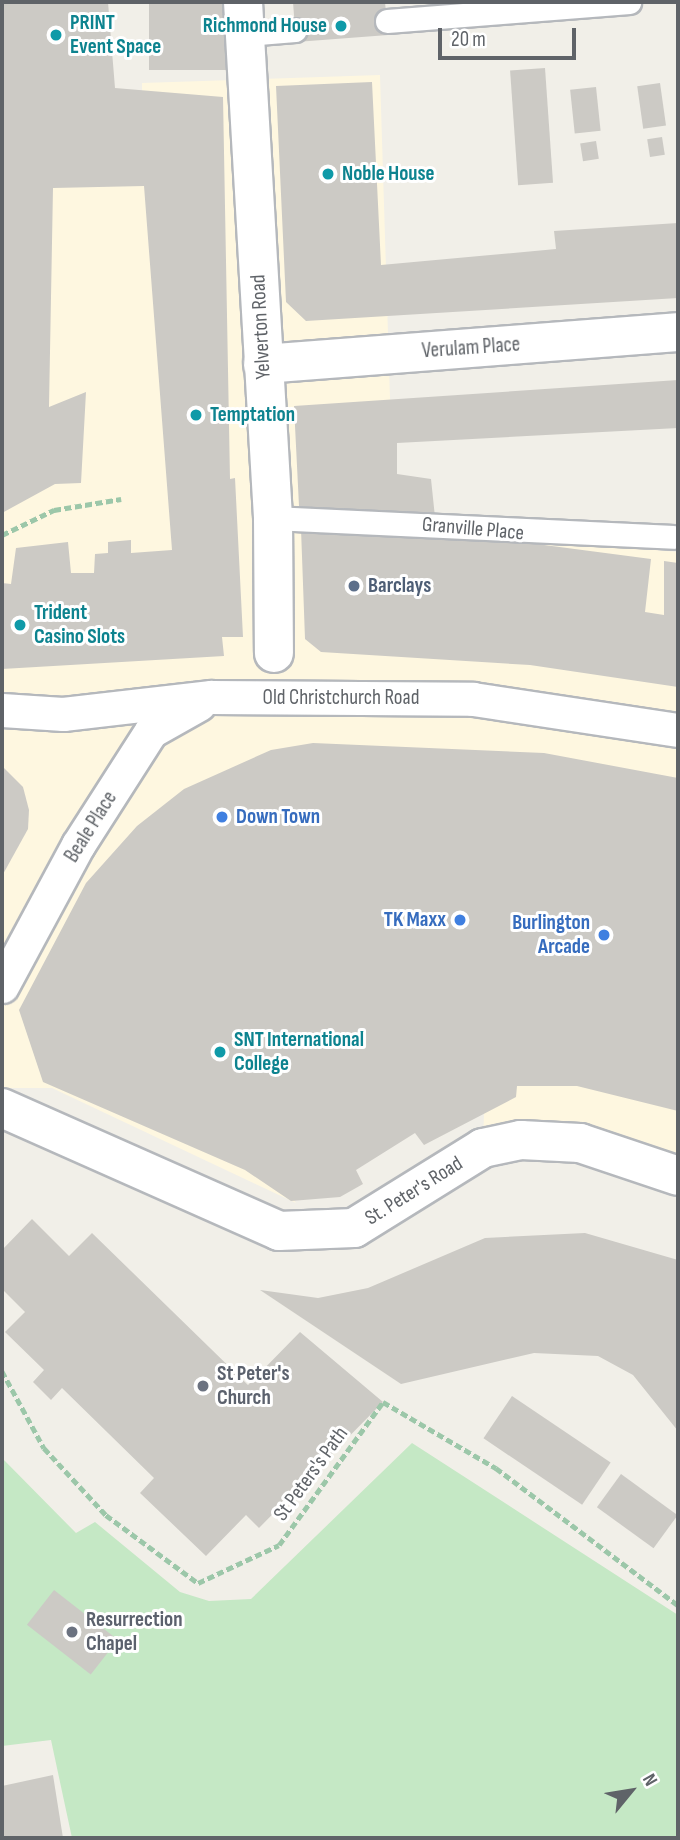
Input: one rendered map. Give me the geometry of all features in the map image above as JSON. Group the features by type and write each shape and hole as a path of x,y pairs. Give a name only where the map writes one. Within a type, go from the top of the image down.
{"street":[{"name":"Yelverton Road","path":"244,18 273,518 274,653"},
{"name":"Verulam Place","path":"263,364 678,332"},
{"path":"273,697 274,653"},
{"name":"Old Christchurch Road","path":"2,710 63,714 211,697 473,699 678,730"},
{"name":"Beale Place","path":"2,986 78,845 152,731 211,697"},
{"name":"St. Peter's Road","path":"2,1108 279,1231 354,1228 483,1148 521,1140 580,1143 678,1176"}],"lane":[{"path":"387,21 629,2"},
{"path":"244,18 295,30"},
{"name":"Granville Place","path":"273,518 673,537"}],"path":[{"path":"2,535 54,509 121,499"},
{"name":"St Peters's Path","path":"2,1371 44,1448 106,1515 198,1583 279,1545 383,1402 496,1468 678,1605"}],"shaded area":[{"path":"380,75 394,527 678,552 678,1173 483,1148 488,970 193,1064 296,1203 52,1088 2,1088 2,186 143,186 142,83"}],"green space":[{"path":"412,1443 678,1615 678,1838 72,1838 51,1740 2,1746 2,1458 76,1533 95,1522 180,1592 209,1601 251,1599"}],"building":[{"path":"2,2 108,2 115,88 223,97 230,479 235,478 243,637 222,637 224,656 2,669 2,583 11,584 16,548 68,542 71,573 94,573 95,554 108,553 108,542 131,540 131,553 172,550 144,186 53,188 49,407 86,392 81,483 55,484 2,513"},
{"path":"149,2 227,2 227,70 149,70"},
{"name":"Richmond House","path":"293,2 385,2 388,35 296,42"},
{"path":"545,68 553,183 518,185 510,70"},
{"path":"372,82 381,265 556,249 554,231 678,223 678,298 306,321 286,302 276,86"},
{"path":"660,83 666,126 643,129 637,86"},
{"path":"596,87 601,131 575,133 570,90"},
{"path":"662,137 665,155 650,157 647,139"},
{"path":"596,141 599,159 583,161 580,144"},
{"path":"678,380 678,428 397,443 397,474 431,479 435,517 299,506 294,406"},
{"path":"301,529 490,538 651,559 645,612 664,615 664,561 678,563 678,687 530,665 321,652 305,639"},
{"path":"313,743 544,753 678,778 678,1111 577,1086 517,1086 516,1097 424,1145 415,1133 356,1170 363,1184 340,1197 291,1201 245,1170 43,1082 19,1010 86,883 137,826 184,789 271,750"},
{"path":"2,766 23,787 29,810 28,829 2,876"},
{"name":"St Peter's Church","path":"32,1219 69,1256 92,1233 248,1385 300,1332 383,1402 259,1528 246,1515 206,1556 140,1493 154,1478 62,1388 51,1400 33,1382 44,1370 5,1332 25,1312 2,1289 2,1250"},
{"path":"585,1233 678,1260 678,1431 633,1375 598,1356 534,1353 401,1384 260,1290 318,1298 368,1288 485,1238"},
{"path":"512,1396 611,1463 582,1505 483,1438"},
{"path":"621,1474 678,1515 654,1548 597,1507"},
{"name":"Resurrection Chapel","path":"54,1590 118,1640 91,1675 27,1625"},
{"path":"53,1775 63,1838 2,1838 2,1786"}],"place":[{"name":"Richmond House","path":"341,26"},
{"name":"PRINT Event Space","path":"56,35"},
{"name":"Noble House","path":"328,174"},
{"name":"Temptation","path":"196,415"},
{"name":"Barclays","path":"354,586"},
{"name":"Trident Casino Slots","path":"20,625"},
{"name":"Down Town","path":"222,817"},
{"name":"TK Maxx","path":"460,920"},
{"name":"Burlington Arcade","path":"604,935"},
{"name":"SNT International College","path":"220,1052"},
{"name":"St Peter's Church","path":"203,1386"},
{"name":"Resurrection Chapel","path":"72,1632"}]}
